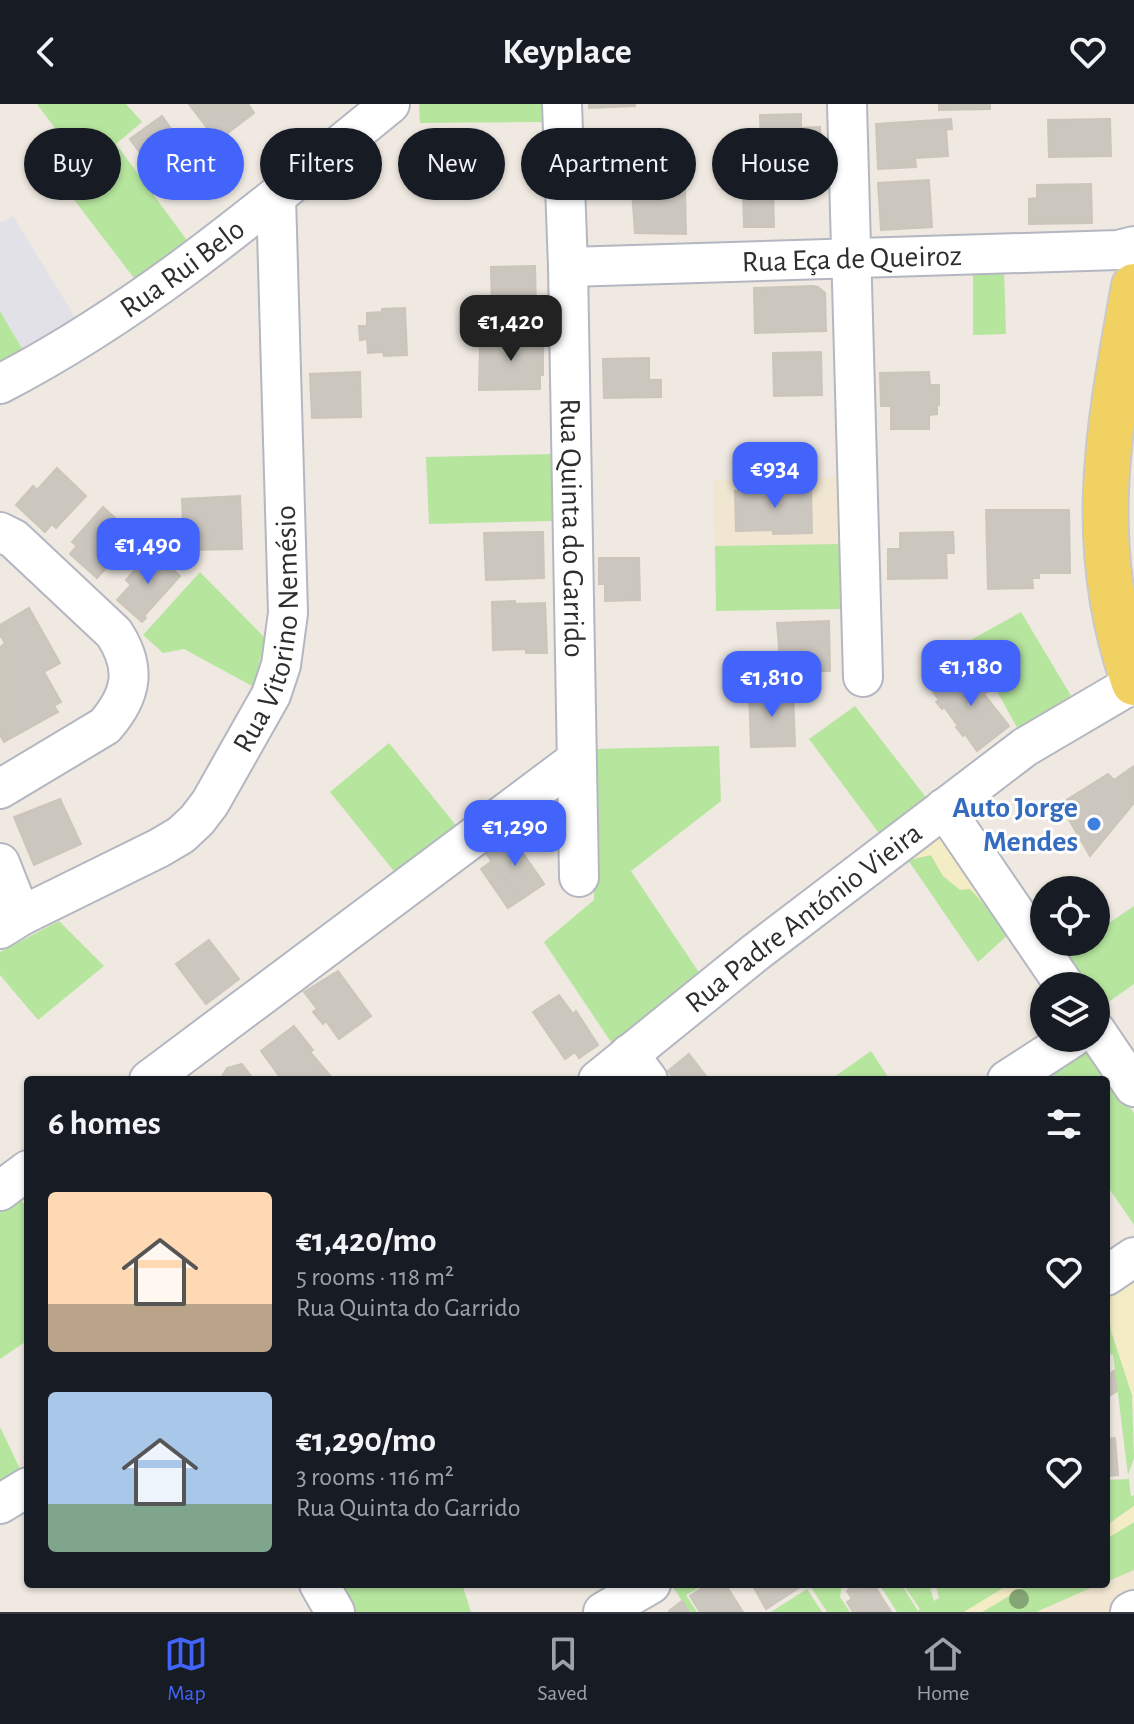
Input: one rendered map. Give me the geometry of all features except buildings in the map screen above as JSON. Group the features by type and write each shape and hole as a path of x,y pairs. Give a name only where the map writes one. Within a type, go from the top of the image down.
{"main road":[{"path":"1134,286 1108,436 1104,496 1105,549 1111,599 1121,645 1134,683"}],"street":[{"name":"Rua Rui Belo","path":"361,128 390,104"},
{"name":"Rua Quinta do Garrido","path":"562,104 568,267 579,877"},
{"path":"847,104 863,677"},
{"name":"Rua Rui Belo","path":"0,384 86,336 140,301 272,200"},
{"name":"Rua Vitorino Nemésio","path":"10,922 181,835 210,803 271,695 281,665 288,613 276,200"},
{"name":"Rua Eça de Queiroz","path":"568,267 1118,250 1134,246"},
{"path":"0,532 14,539 114,633 124,649 130,681 115,715 105,726 0,789"},
{"name":"Rua Padre António Vieira","path":"611,1076 639,1067 944,808 1025,747 1134,683"},
{"path":"154,1076 575,761"},
{"path":"944,808 1055,972"},
{"path":"0,863 10,922"},
{"path":"1013,1076 1050,1052"},
{"path":"1110,1052 1134,1087"},
{"path":"0,1191 24,1173"},
{"path":"1110,1273 1134,1257"},
{"path":"0,1504 24,1489"},
{"path":"321,1588 335,1612"},
{"path":"603,1612 644,1588"}],"shaded area":[{"path":"13,216 78,322 24,352 0,311 0,223"},
{"path":"838,477 840,544 715,546 713,480"},
{"path":"1134,1522 1134,1612 982,1612 1022,1588 1110,1588 1110,1537"}],"green space":[{"path":"37,104 126,104 142,122 121,140 121,128 55,128"},
{"path":"419,104 544,104 545,122 420,123"},
{"path":"121,151 137,172 137,200 157,200 189,243 137,282 74,200 121,200"},
{"path":"1004,269 1006,334 973,335 973,270"},
{"path":"0,311 24,352 0,365"},
{"path":"551,454 553,521 429,524 426,457"},
{"path":"840,544 842,609 716,611 715,546"},
{"path":"200,572 265,638 254,687 184,649 163,653 143,635"},
{"path":"1021,612 1073,699 1019,731 969,641"},
{"path":"855,706 928,800 881,836 809,739"},
{"path":"389,743 459,829 397,875 330,792"},
{"path":"719,746 721,801 631,871 700,974 613,1045 544,942 594,900 592,749"},
{"path":"931,855 943,876 970,888 996,912 1010,933 978,962 908,860"},
{"path":"1134,906 1134,984 1110,1001 1110,972 1075,972 1064,956 1110,956 1110,922"},
{"path":"59,921 104,966 38,1020 0,975 0,952"},
{"path":"871,1051 887,1076 836,1076"},
{"path":"1081,1052 1092,1052 1109,1076 1044,1076"},
{"path":"1110,1078 1134,1113 1134,1225 1110,1190"},
{"path":"20,1198 24,1204 24,1343 0,1359 0,1213"},
{"path":"1110,1314 1111,1330 1132,1395 1134,1458 1128,1475 1113,1354 1110,1354"},
{"path":"0,1427 20,1469 0,1482"},
{"path":"1129,1479 1134,1506 1110,1523 1110,1480"},
{"path":"1134,1522 1134,1570 1110,1580 1110,1537"},
{"path":"339,1588 463,1588 471,1612 354,1612"},
{"path":"674,1588 698,1588 686,1595 697,1612 689,1612"},
{"path":"812,1588 841,1588 840,1597 850,1612 827,1612"},
{"path":"882,1588 904,1588 918,1611 920,1609 906,1588 930,1588 934,1601 939,1598 936,1588 1003,1588 964,1612 897,1612"},
{"path":"1022,1588 1091,1588 1036,1612 982,1612"},
{"path":"807,1589 822,1612 771,1612"}],"sand":[{"path":"936,839 947,841 996,912 970,889 960,890 943,876 931,855 908,860"},
{"path":"1134,1276 1134,1416 1132,1395 1111,1330 1110,1291"},
{"path":"1134,1506 1134,1522 1110,1537 1110,1523"},
{"path":"1003,1588 1022,1588 982,1612 964,1612"}],"place":[{"name":"Auto Jorge Mendes","path":"1094,824"}]}
